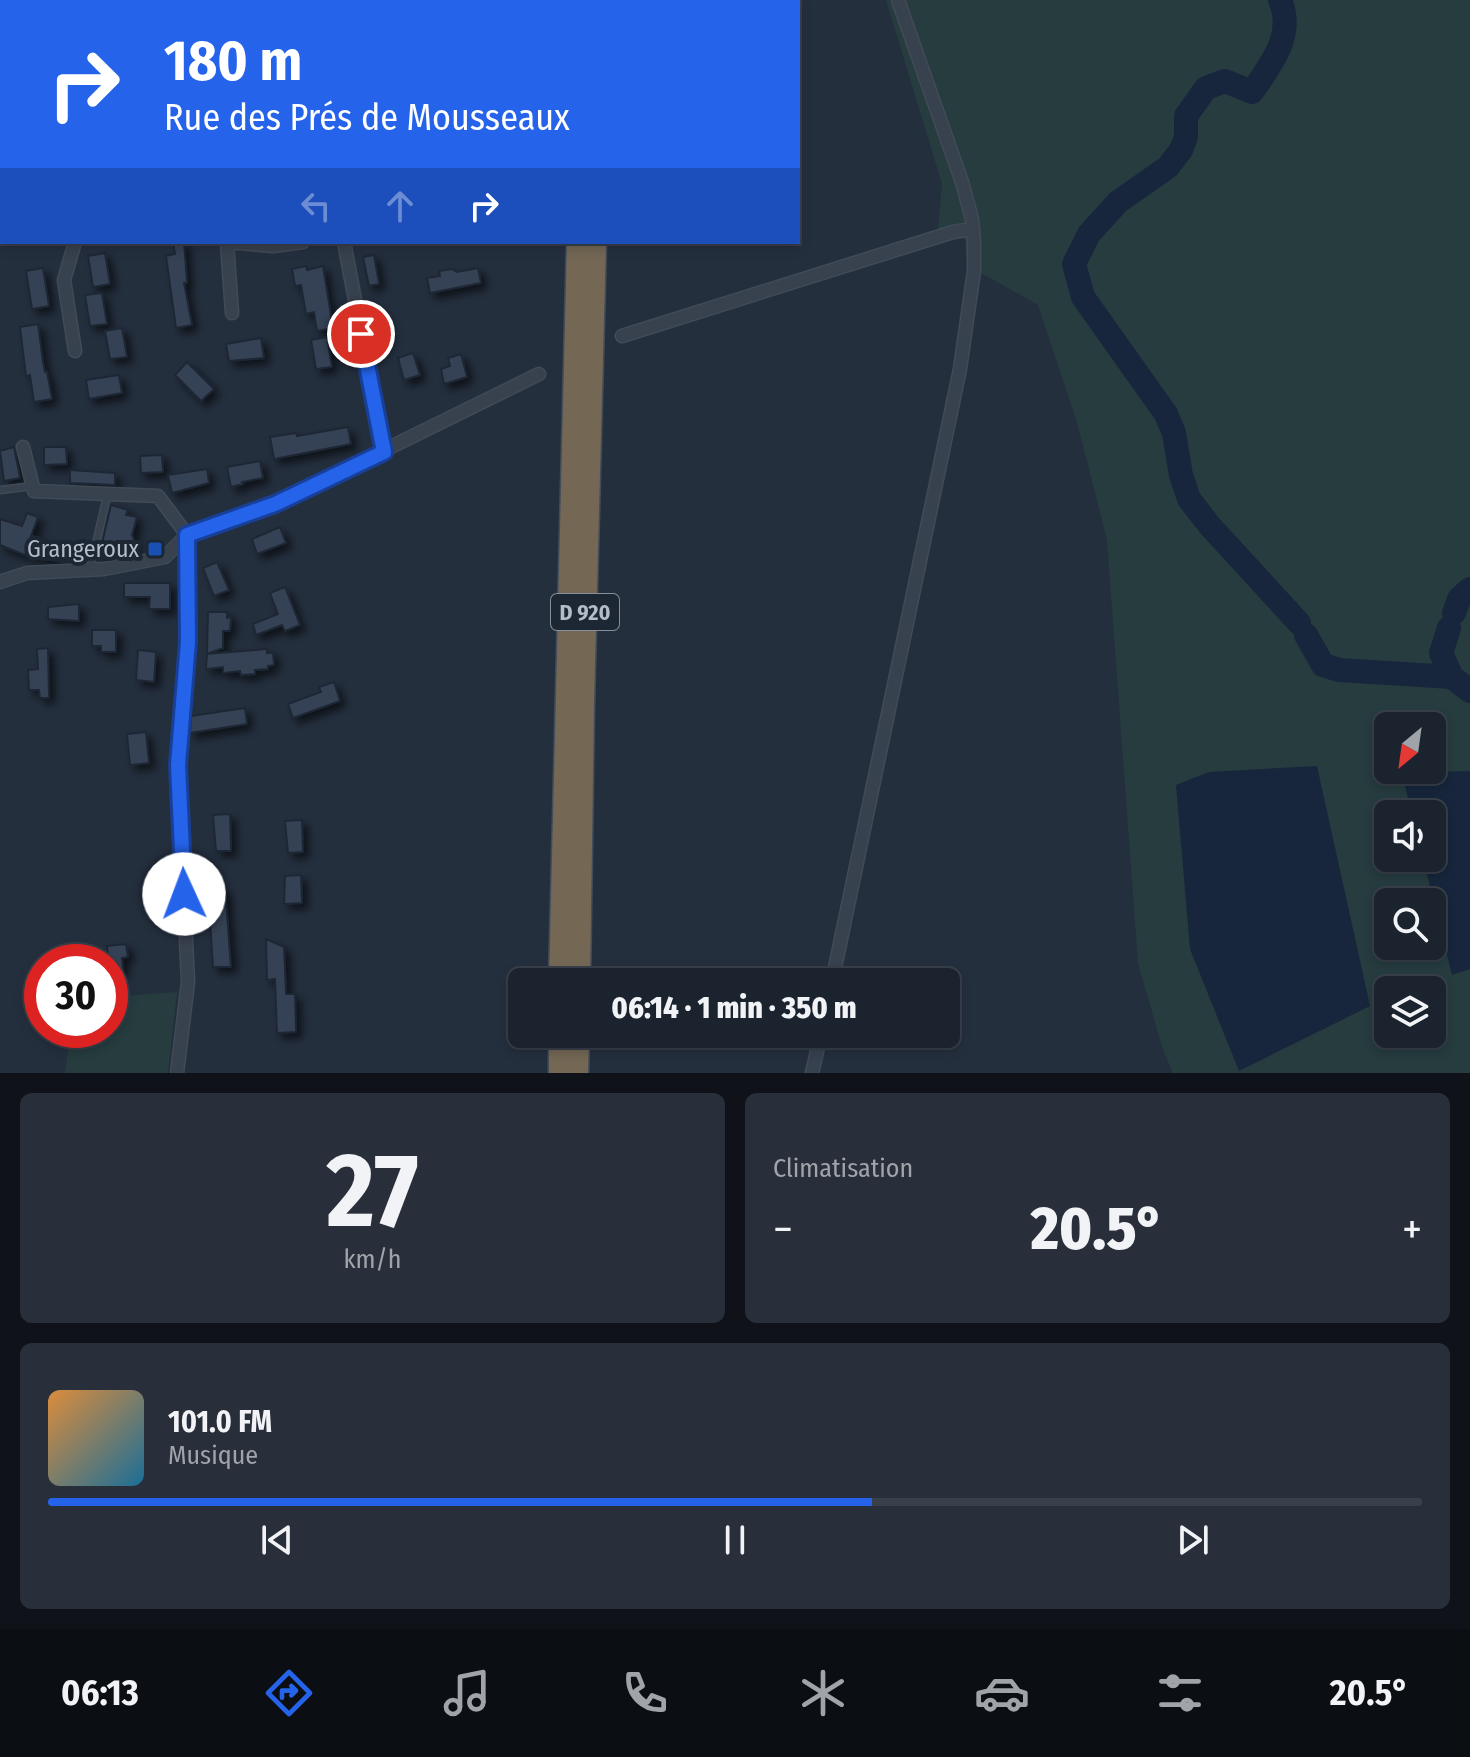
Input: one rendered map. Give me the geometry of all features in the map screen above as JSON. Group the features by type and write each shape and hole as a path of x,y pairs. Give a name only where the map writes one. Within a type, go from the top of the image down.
{"highway":[{"name":"D 920","path":"560,968 578,244"},
{"name":"D 920","path":"579,968 595,244"},
{"path":"558,1073 563,1048"},
{"path":"570,1048 577,1073"}],"street":[{"path":"835,968 960,369 971,306 975,254 973,229 962,182 898,0"},
{"path":"622,336 953,232 973,229"},
{"path":"74,244 64,280 75,351"},
{"path":"227,244 232,313"},
{"path":"250,244 288,244"},
{"path":"344,244 384,452"},
{"path":"0,582 27,573 104,569 165,557 187,535 275,504 539,374"},
{"path":"23,447 34,491 158,496 187,535 188,642 178,765 188,982 177,1073"},
{"path":"812,1073 818,1048"}],"lane":[{"path":"0,490 33,486"},
{"path":"90,570 107,496"}],"green space":[{"path":"886,0 1470,0 1470,1073 1173,1073 1163,1050 1138,963 1107,540 1077,422 1038,305 967,265 964,226 938,229 942,184"},
{"path":"177,992 168,1073 65,1073 68,1048 128,1048 128,996"}],"water":[{"path":"1317,766 1370,1006 1239,1071 1190,949 1176,785 1209,772"},
{"path":"1470,771 1470,969 1452,975 1446,951 1446,888 1430,888 1426,872 1446,872 1446,800 1408,800 1404,784 1446,784 1446,772"}],"building":[{"path":"173,244 184,244 187,283 184,283 192,325 176,328 166,256 175,254"},
{"path":"105,253 110,284 93,287 88,256"},
{"path":"374,255 379,284 369,286 363,257"},
{"path":"306,266 307,270 323,266 333,328 317,331 314,312 306,314 301,285 295,286 292,269"},
{"path":"43,268 49,306 32,309 26,271"},
{"path":"478,268 481,283 430,293 427,278 440,276 439,271"},
{"path":"102,293 107,324 90,326 85,295"},
{"path":"38,324 52,399 34,402 30,375 26,376 20,327"},
{"path":"122,328 127,357 110,359 105,331"},
{"path":"327,337 332,367 316,369 311,340"},
{"path":"261,338 264,358 229,361 226,344"},
{"path":"413,353 420,375 404,380 398,358"},
{"path":"461,354 467,377 444,384 441,369 450,366 448,358"},
{"path":"187,362 214,389 201,401 175,375"},
{"path":"119,375 122,393 89,399 86,380"},
{"path":"348,427 351,444 274,459 270,437 296,433 297,436"},
{"path":"14,447 20,478 4,481 0,451"},
{"path":"44,447 66,447 67,464 44,465"},
{"path":"162,455 163,472 141,473 140,456"},
{"path":"260,461 263,478 231,487 227,467"},
{"path":"207,469 209,483 172,493 168,475"},
{"path":"70,470 115,473 115,485 70,483"},
{"path":"111,505 128,510 126,515 137,517 132,535 137,547 120,554 120,557 98,560"},
{"path":"27,513 38,517 31,536 41,538 40,541 88,550 86,561 63,562 25,555 0,545 0,519 22,526"},
{"path":"280,527 286,543 257,554 252,539"},
{"path":"217,562 229,590 214,596 203,568"},
{"path":"124,583 170,583 170,609 149,609 150,597 124,597"},
{"path":"285,587 300,625 285,631 282,625 256,635 253,624 278,614 270,593"},
{"path":"79,604 79,621 48,619 48,607"},
{"path":"208,612 227,612 227,618 231,617 230,631 223,631 223,648 207,654"},
{"path":"92,630 116,630 116,652 101,652 101,646 92,646"},
{"path":"48,648 49,698 40,698 39,690 29,690 28,670 38,669 37,649"},
{"path":"267,649 267,653 273,653 274,665 255,670 255,674 241,675 240,671 223,673 223,667 206,669 207,654"},
{"path":"138,650 156,652 154,682 136,680"},
{"path":"334,682 340,701 293,718 288,704 321,692 319,687"},
{"path":"245,708 247,724 190,733 191,716"},
{"path":"146,732 149,763 130,765 127,734"},
{"path":"230,814 231,851 216,851 213,815"},
{"path":"302,820 303,852 288,853 285,821"},
{"path":"301,875 302,903 284,904 285,876"},
{"path":"208,889 225,889 231,967 213,967"},
{"path":"266,939 284,947 286,994 295,994 296,1032 277,1033 275,979 267,980"}],"waterway":[{"path":"1280,0 1285,25 1283,37 1273,60 1252,92 1225,81 1206,88 1186,116 1186,137 1181,150 1168,167 1118,202 1089,234 1074,264 1083,297 1166,414 1174,433 1181,475 1189,499 1299,623"},
{"path":"1454,613 1459,599 1470,589"},
{"path":"1449,628 1441,653 1452,677 1470,691"},
{"path":"1306,635 1323,665 1339,670 1452,677"}],"place":[{"name":"Grangeroux","path":"155,549"}],"route":[{"path":"184,894 178,765 188,642 187,535 275,504 384,452 361,334"}]}
